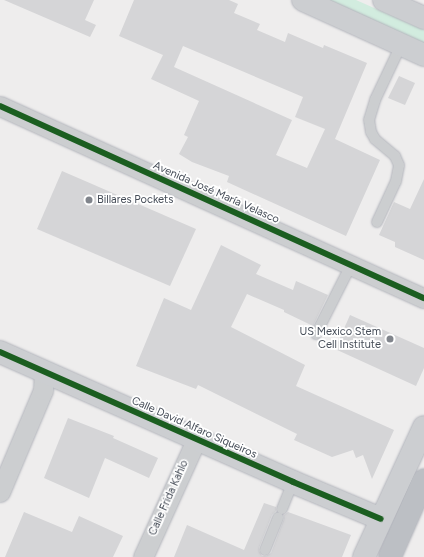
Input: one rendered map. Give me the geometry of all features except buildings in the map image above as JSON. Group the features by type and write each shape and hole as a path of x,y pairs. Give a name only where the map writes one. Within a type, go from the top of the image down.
{"highway":[{"path":"390,557 424,480"}],"street":[{"path":"303,0 424,55"},
{"path":"384,0 424,18"},
{"name":"Avenida José María Velasco","path":"0,106 424,298"},
{"name":"Calle David Alfaro Siqueiros","path":"0,352 48,380 196,440 381,519"},
{"path":"0,492 48,380"},
{"path":"364,557 424,427"},
{"name":"Calle Frida Kahlo","path":"143,557 196,440"}],"lane":[{"path":"377,222 396,181 399,165 395,156 375,139 371,132 369,120 375,100 401,45"},
{"path":"316,334 351,265"},
{"path":"265,550 293,482"}],"green space":[{"path":"324,0 356,0 424,30 424,45"}],"cycle path":[{"path":"0,106 424,298"},
{"path":"0,352 293,482 381,519"}],"place":[{"name":"Billares Pockets","path":"89,200"},
{"name":"US Mexico Stem Cell Institute","path":"390,339"}]}
